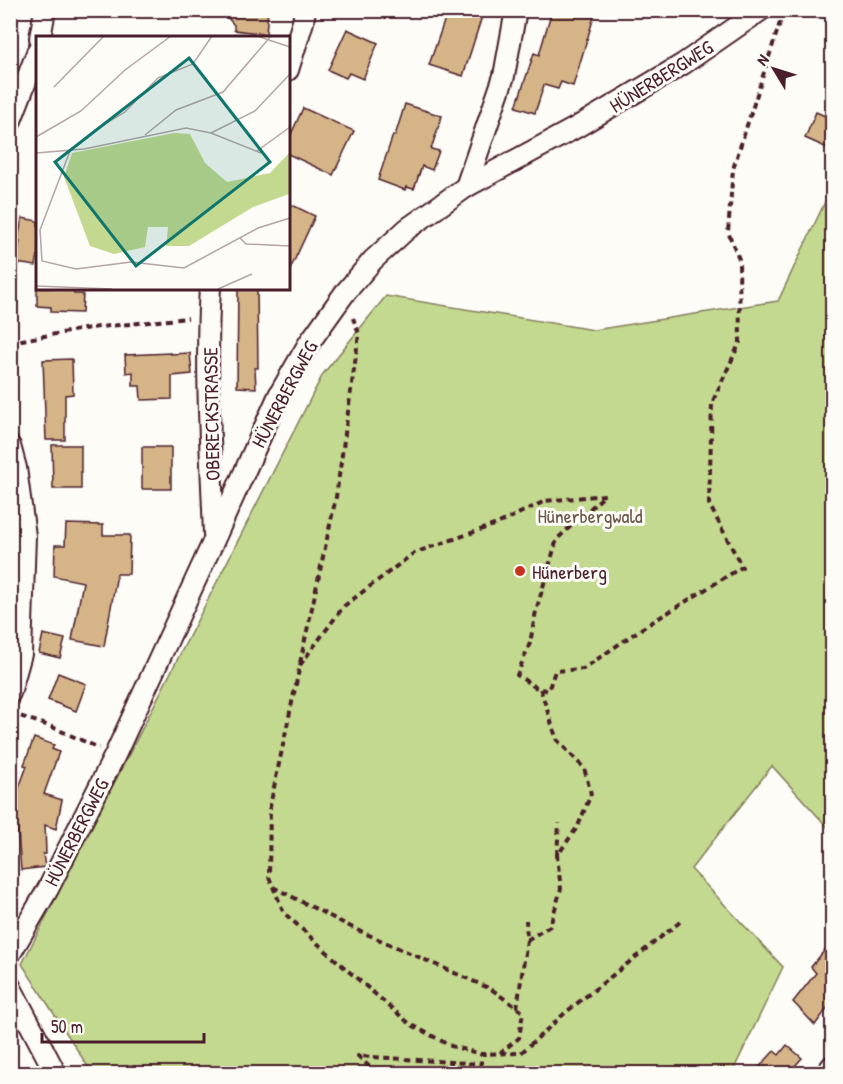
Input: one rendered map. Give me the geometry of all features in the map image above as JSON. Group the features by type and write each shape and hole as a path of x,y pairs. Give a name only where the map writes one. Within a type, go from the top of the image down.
{"street":[{"path":"40,36 45,10"},
{"path":"290,64 303,22 304,10"},
{"path":"466,187 504,76 516,10"},
{"name":"HÜNERBERGWEG","path":"10,954 48,889 115,755 279,395 309,343 344,294 373,260 407,230 466,187 577,127 683,64 738,19 761,10"},
{"path":"10,123 36,55"},
{"name":"OBERECKSTRASSE","path":"210,290 208,316 214,540"},
{"path":"10,447 25,536 21,654 10,693"},
{"path":"10,986 56,1074"},
{"path":"826,1074 832,1066"}],"path":[{"path":"300,665 344,606 414,553 497,524 545,501 605,495 557,539 536,611 530,643 517,675 535,687 548,691 555,671 583,669 641,629 742,567 709,504 712,402 740,342 739,259 728,232 733,169 784,10"},
{"path":"344,294 359,334 336,497 270,806 269,877 284,913 410,1024 451,1046 481,1054 521,1053 565,1013 680,922"},
{"path":"10,342 90,328 208,316"},
{"path":"540,688 557,740 584,768 591,794 578,826 557,856"},
{"path":"10,713 52,727 115,755"},
{"path":"527,940 550,926 561,889 557,856 559,823"},
{"path":"273,887 353,928 491,989 523,1012 519,1038 500,1053"},
{"path":"517,1008 527,940 526,920"},
{"path":"377,1074 358,1056 481,1064 481,1054"}],"green space":[{"name":"Hünerbergwald","path":"832,187 832,832 772,766 691,869 783,967 732,1073 92,1073 22,964 323,374 386,296 594,330 778,301"}],"building":[{"path":"221,10 268,10 266,34 234,30 234,25"},
{"path":"448,10 484,10 463,76 429,65"},
{"path":"552,10 596,10 573,86 561,82 558,89 544,85 535,113 516,107 534,53 539,55"},
{"path":"347,29 378,43 363,79 349,73 346,78 328,70"},
{"path":"405,104 442,116 431,149 439,151 432,170 422,166 414,189 406,187 405,190 378,180"},
{"path":"303,108 354,131 333,175 290,155 290,137"},
{"path":"816,112 832,119 832,150 805,138"},
{"path":"290,204 315,216 290,270"},
{"path":"22,218 36,221 36,266 16,263 20,241 18,240"},
{"path":"37,290 74,290 74,294 83,294 82,313 51,312 51,307 37,306"},
{"path":"238,290 257,290 256,388 237,387"},
{"path":"190,353 192,374 172,376 172,399 141,400 140,386 133,386 133,372 126,373 125,355"},
{"path":"72,359 73,394 65,395 65,440 46,440 43,360"},
{"path":"52,445 81,445 81,489 53,489"},
{"path":"142,447 171,447 171,489 142,489"},
{"path":"66,524 103,525 103,535 130,535 129,574 117,574 104,646 72,640 83,582 54,576 55,545 65,545"},
{"path":"43,634 65,639 60,658 39,653"},
{"path":"58,673 86,684 76,711 48,700"},
{"path":"34,738 54,745 52,749 59,752 44,794 62,800 56,829 45,825 46,854 43,854 45,867 21,870 16,809 12,807 27,766 24,765"},
{"path":"832,941 832,1002 815,1025 793,1002 816,973 811,967"},
{"path":"787,1045 802,1058 793,1068 799,1074 753,1074 774,1051 779,1055"}],"place":[{"name":"Hünerberg","path":"520,571"}]}
